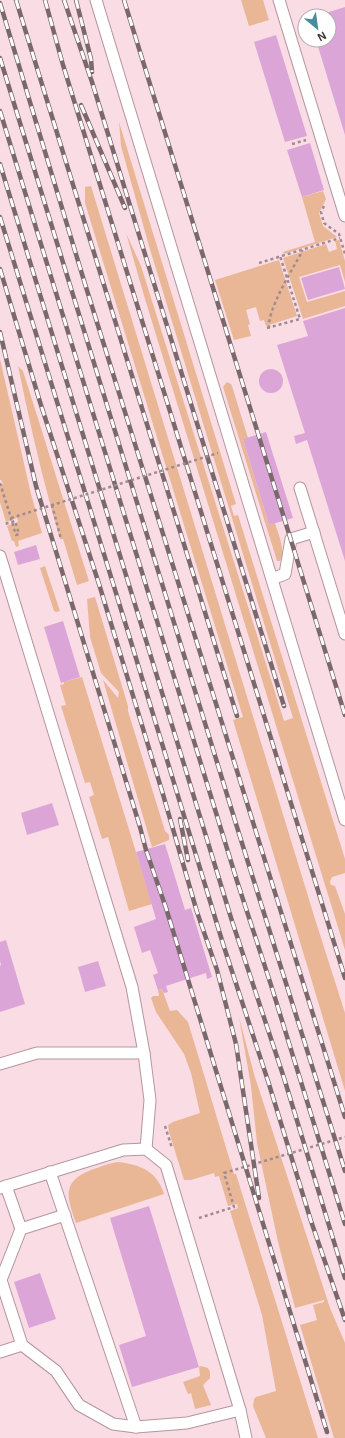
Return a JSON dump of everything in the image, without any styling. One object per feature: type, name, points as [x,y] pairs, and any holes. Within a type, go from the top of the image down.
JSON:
[{"type":"lane","points":[[96,0],[345,820]]},
{"type":"lane","points":[[279,0],[345,216]]},
{"type":"lane","points":[[300,488],[345,634]]},
{"type":"lane","points":[[272,579],[286,574],[291,539],[314,532]]},
{"type":"lane","points":[[0,556],[132,987],[144,1053],[150,1100],[146,1149]]},
{"type":"lane","points":[[0,1064],[37,1053],[144,1053]]},
{"type":"lane","points":[[240,1410],[187,1423],[136,1428],[113,1424],[79,1405],[56,1371],[22,1345],[1,1280],[21,1229],[3,1187],[123,1150],[146,1149],[166,1165],[240,1410],[246,1438]]},
{"type":"lane","points":[[50,1172],[136,1428]]},
{"type":"lane","points":[[21,1229],[65,1215]]},
{"type":"lane","points":[[0,1352],[22,1345]]},
{"type":"path","points":[[292,144],[310,139]]},
{"type":"path","points":[[259,263],[340,238]]},
{"type":"path","points":[[280,256],[287,279],[300,319],[268,328],[268,320],[287,279],[302,252],[302,250]]},
{"type":"path","points":[[11,518],[218,453]]},
{"type":"path","points":[[0,483],[11,518],[13,524],[16,535],[19,534],[15,520],[10,522],[5,524]]},
{"type":"path","points":[[52,505],[61,539]]},
{"type":"path","points":[[194,1219],[234,1207],[224,1173],[345,1137]]},
{"type":"shaded area","points":[[241,0],[263,0],[269,20],[249,26]]},
{"type":"shaded area","points":[[119,122],[236,504],[231,506],[234,516],[238,515],[345,859],[345,873],[332,877],[330,882],[331,885],[335,886],[345,914],[345,950],[126,233],[141,266],[284,721],[293,718],[149,246],[121,146]]},
{"type":"shaded area","points":[[91,186],[345,1013],[345,1091],[233,720],[243,717],[85,203],[85,187]]},
{"type":"shaded area","points":[[323,191],[326,199],[319,213],[323,226],[337,237],[284,254],[283,252],[315,242],[302,197]]},
{"type":"shaded area","points":[[339,240],[345,261],[345,282],[340,265],[299,277],[307,302],[345,291],[345,306],[303,319],[283,258],[326,244],[329,252],[337,249],[335,241]]},
{"type":"shaded area","points":[[279,260],[297,316],[266,326],[264,320],[260,321],[256,307],[246,310],[250,324],[248,325],[251,336],[234,340],[215,280]]},
{"type":"shaded area","points":[[0,359],[31,494],[42,533],[18,541],[19,546],[16,547],[14,541],[12,541],[7,526],[18,522],[17,518],[6,522],[0,502],[0,485],[3,484],[0,480]]},
{"type":"shaded area","points":[[18,366],[23,371],[89,581],[77,585],[63,539],[60,539],[48,496]]},
{"type":"shaded area","points":[[227,382],[232,386],[248,438],[243,439],[269,525],[275,523],[282,547],[282,557],[280,561],[277,561],[223,387]]},
{"type":"shaded area","points":[[45,566],[60,611],[54,611],[40,568]]},
{"type":"shaded area","points":[[95,597],[165,831],[169,835],[169,840],[152,847],[103,680],[118,698],[119,692],[101,673],[90,637],[87,599]]},
{"type":"shaded area","points":[[82,677],[152,904],[129,911],[108,837],[102,839],[89,797],[94,795],[90,782],[85,783],[61,706],[66,705],[60,685],[64,684],[64,682]]},
{"type":"shaded area","points":[[162,989],[170,1011],[177,1010],[188,1022],[234,1174],[236,1174],[318,1438],[266,1438],[253,1406],[254,1399],[256,1397],[276,1391],[262,1315],[230,1211],[238,1208],[237,1204],[228,1206],[219,1176],[215,1177],[214,1173],[191,1180],[184,1180],[169,1132],[168,1125],[200,1113],[191,1073],[184,1054],[156,1012],[151,998],[153,996],[159,996],[158,990]]},
{"type":"shaded area","points":[[239,1017],[254,1074],[330,1308],[345,1343],[345,1438],[334,1438],[300,1325],[317,1320],[313,1305],[324,1302],[324,1300],[295,1308],[278,1242],[257,1143],[251,1086]]},
{"type":"shaded area","points":[[118,1162],[134,1165],[147,1170],[157,1180],[164,1194],[76,1223],[69,1198],[71,1185],[81,1175],[91,1170]]},
{"type":"shaded area","points":[[201,1366],[208,1368],[210,1372],[210,1378],[203,1385],[211,1405],[195,1409],[191,1393],[188,1394],[183,1382],[200,1376],[199,1367]]},
{"type":"building","points":[[345,7],[345,135],[318,48],[337,48],[337,9]]},
{"type":"building","points":[[276,35],[307,136],[285,142],[254,42]]},
{"type":"building","points":[[310,143],[324,190],[302,197],[287,150]]},
{"type":"building","points":[[339,267],[345,289],[308,300],[301,278]]},
{"type":"building","points":[[345,308],[345,561],[307,440],[296,444],[294,436],[305,433],[277,345],[308,336],[303,321]]},
{"type":"building","points":[[271,369],[280,372],[283,381],[280,390],[271,393],[262,390],[259,381],[262,372]]},
{"type":"building","points":[[266,432],[293,518],[269,525],[243,439]]},
{"type":"building","points":[[36,545],[40,559],[18,565],[14,552]]},
{"type":"building","points":[[63,621],[80,677],[61,683],[44,627]]},
{"type":"building","points":[[52,803],[59,825],[27,835],[21,813]]},
{"type":"building","points":[[165,844],[185,910],[191,908],[212,977],[207,979],[206,973],[166,986],[168,992],[164,993],[162,989],[158,990],[153,975],[158,973],[150,950],[142,953],[134,927],[156,919],[136,852]]},
{"type":"building","points":[[6,940],[25,1004],[0,1012],[0,942]]},
{"type":"building","points":[[98,961],[106,986],[85,992],[78,967]]},
{"type":"building","points":[[149,1206],[199,1367],[132,1387],[119,1345],[146,1336],[110,1218]]},
{"type":"building","points":[[40,1273],[56,1319],[29,1328],[14,1282]]},
{"type":"railway","points":[[16,0],[237,716]]},
{"type":"railway","points":[[45,0],[63,65],[345,978]]},
{"type":"railway","points":[[64,0],[92,82],[284,706]]},
{"type":"railway","points":[[76,0],[91,59],[92,72]]},
{"type":"railway","points":[[124,0],[345,715]]},
{"type":"railway","points":[[0,3],[85,284],[345,1117]]},
{"type":"railway","points":[[0,58],[241,840],[345,1171]]},
{"type":"railway","points":[[81,105],[125,208]]},
{"type":"railway","points":[[0,111],[237,881],[345,1224]]},
{"type":"railway","points":[[0,164],[232,921],[284,1078],[345,1278]]},
{"type":"railway","points":[[0,217],[224,947],[268,1081],[311,1221],[345,1320]]},
{"type":"railway","points":[[0,269],[40,402],[99,584],[197,912],[217,970],[236,1044],[259,1198]]},
{"type":"railway","points":[[0,332],[36,486],[146,850],[166,908],[327,1432]]},
{"type":"railway","points":[[180,819],[188,860]]}]
